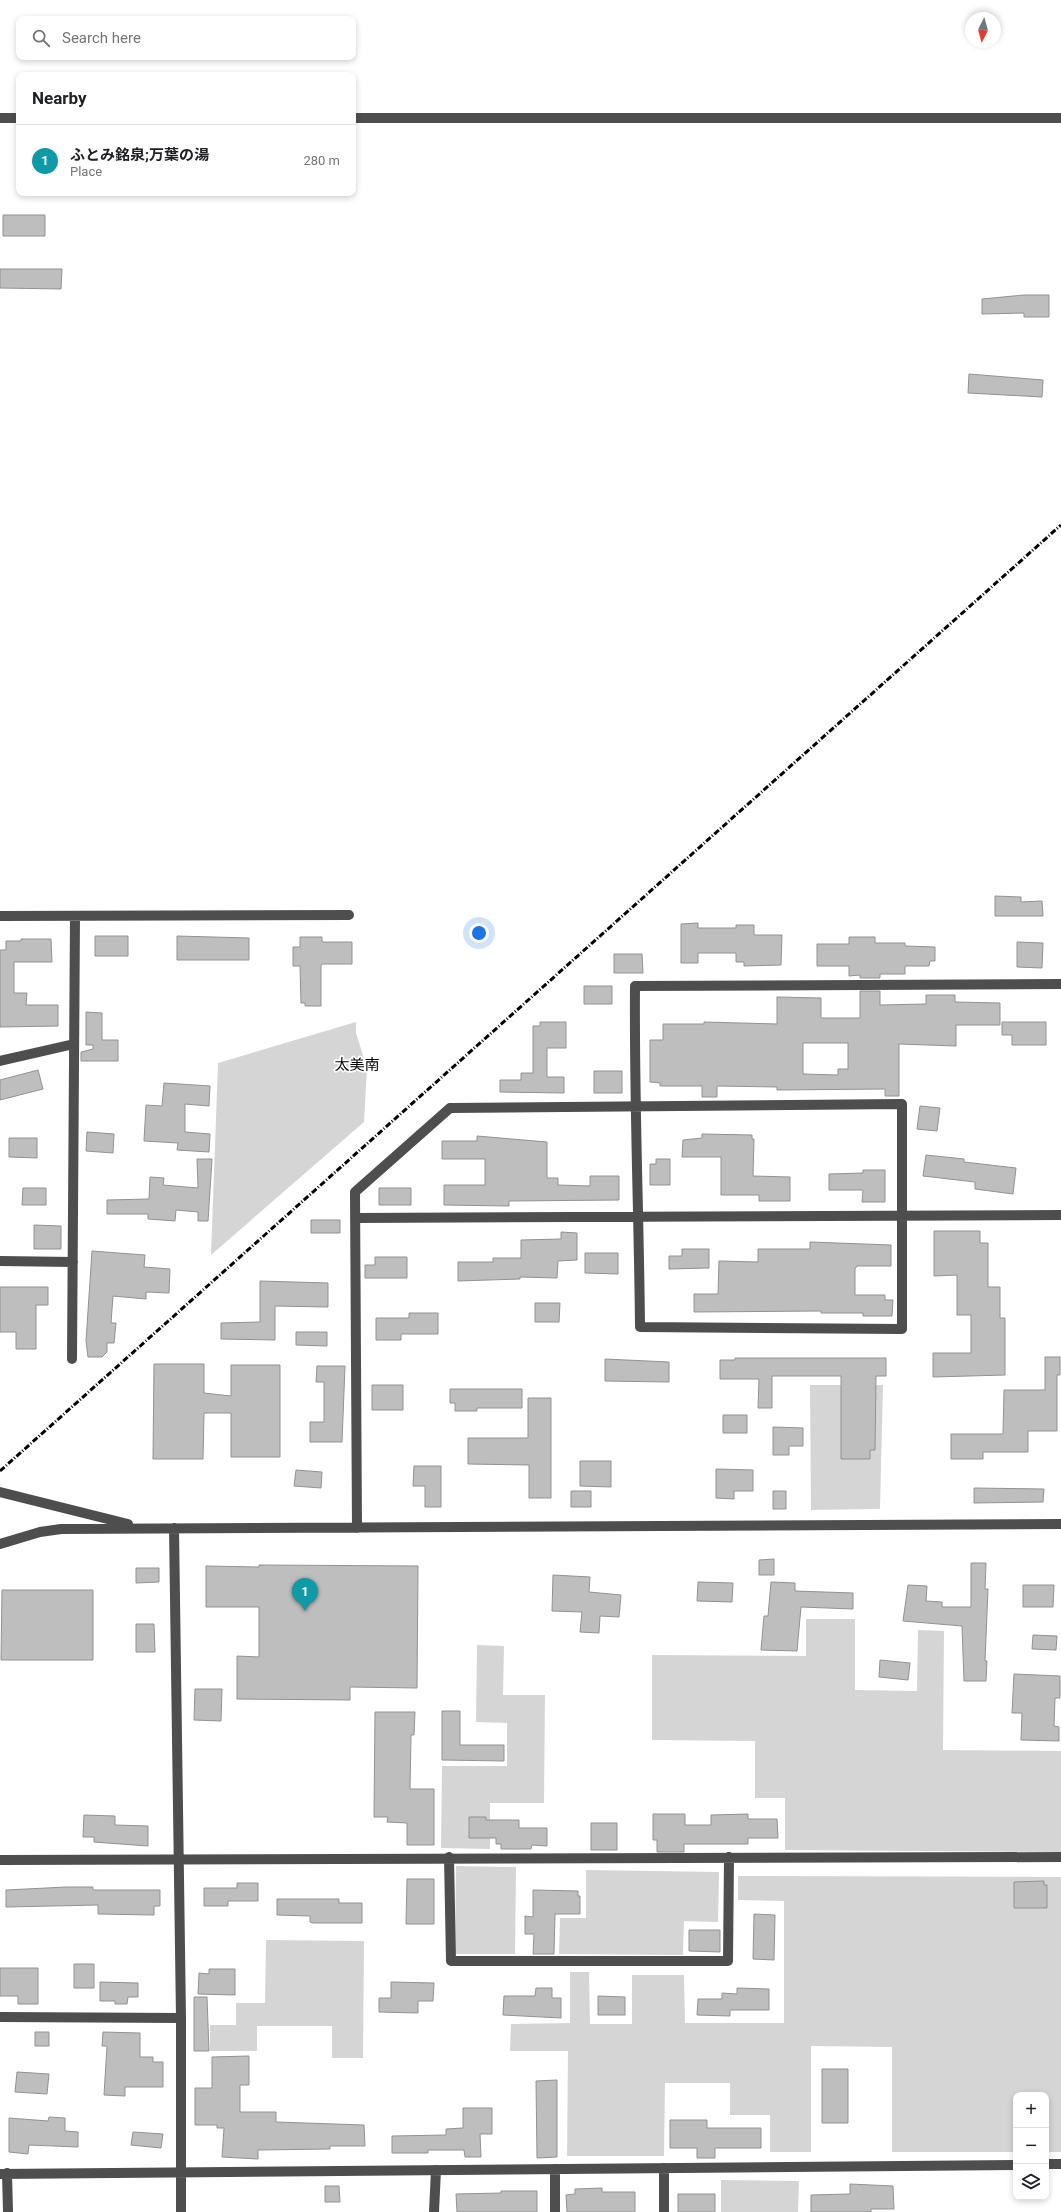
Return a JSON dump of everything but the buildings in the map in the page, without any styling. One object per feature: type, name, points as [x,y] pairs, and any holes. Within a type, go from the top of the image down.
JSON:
[{"type":"street","points":[[0,118],[16,118]]},
{"type":"street","points":[[356,118],[1061,118]]},
{"type":"street","points":[[0,916],[349,915]]},
{"type":"street","points":[[72,1359],[75,916]]},
{"type":"street","points":[[357,1528],[355,1192],[450,1108],[634,1108],[902,1104],[902,1329],[640,1327],[639,1216],[634,1108],[635,986],[1061,984]]},
{"type":"street","points":[[0,1061],[74,1044]]},
{"type":"street","points":[[355,1218],[1061,1215]]},
{"type":"street","points":[[0,1261],[73,1262]]},
{"type":"street","points":[[0,1492],[100,1518],[153,1528]]},
{"type":"street","points":[[0,1544],[40,1532],[61,1529],[1061,1524]]},
{"type":"street","points":[[174,1528],[177,1859],[181,2018],[181,2212]]},
{"type":"street","points":[[0,1860],[449,1857],[1061,1856]]},
{"type":"street","points":[[449,1857],[451,1961],[728,1961],[729,1857]]},
{"type":"street","points":[[0,2017],[181,2018]]},
{"type":"street","points":[[1049,2164],[1061,2164]]},
{"type":"street","points":[[8,2212],[4,2174],[1013,2165]]},
{"type":"street","points":[[664,2168],[664,2212]]},
{"type":"street","points":[[555,2169],[555,2212]]},
{"type":"street","points":[[434,2212],[436,2170]]},
{"type":"shaded area","points":[[356,1022],[356,1033],[367,1068],[364,1122],[211,1255],[218,1063]]},
{"type":"shaded area","points":[[810,1385],[883,1385],[880,1509],[811,1510]]},
{"type":"shaded area","points":[[806,1619],[855,1619],[855,1690],[917,1691],[918,1630],[944,1631],[943,1750],[1061,1751],[1061,1852],[785,1850],[785,1798],[755,1798],[755,1741],[652,1740],[652,1655],[806,1656]]},
{"type":"shaded area","points":[[477,1645],[504,1646],[503,1695],[545,1695],[544,1803],[490,1803],[490,1849],[441,1848],[442,1766],[507,1766],[507,1723],[476,1722]]},
{"type":"shaded area","points":[[456,1866],[516,1867],[515,1954],[455,1954]]},
{"type":"shaded area","points":[[586,1870],[719,1872],[718,1922],[684,1921],[683,1955],[559,1954],[560,1918],[586,1918]]},
{"type":"shaded area","points":[[738,1876],[1061,1877],[1061,2152],[1049,2152],[1049,2092],[1013,2092],[1013,2152],[892,2152],[892,2047],[811,2046],[811,2152],[770,2152],[770,2115],[730,2115],[730,2083],[665,2083],[664,2156],[567,2156],[568,2051],[510,2051],[511,2024],[570,2023],[570,1972],[589,1972],[590,2024],[632,2024],[632,1975],[684,1975],[685,2023],[784,2023],[784,1901],[738,1900]]},
{"type":"shaded area","points":[[266,1940],[364,1941],[363,2058],[332,2058],[332,2026],[257,2026],[257,2051],[210,2051],[210,2025],[236,2025],[236,2003],[265,2003]]},
{"type":"shaded area","points":[[721,2180],[799,2181],[798,2212],[721,2212]]},
{"type":"railway","points":[[0,1471],[1061,525]]},
{"type":"place","name":"ふとみ銘泉;万葉の湯","points":[[305,1611]]},
{"type":"district","name":"太美南","points":[[357,1065]]}]
